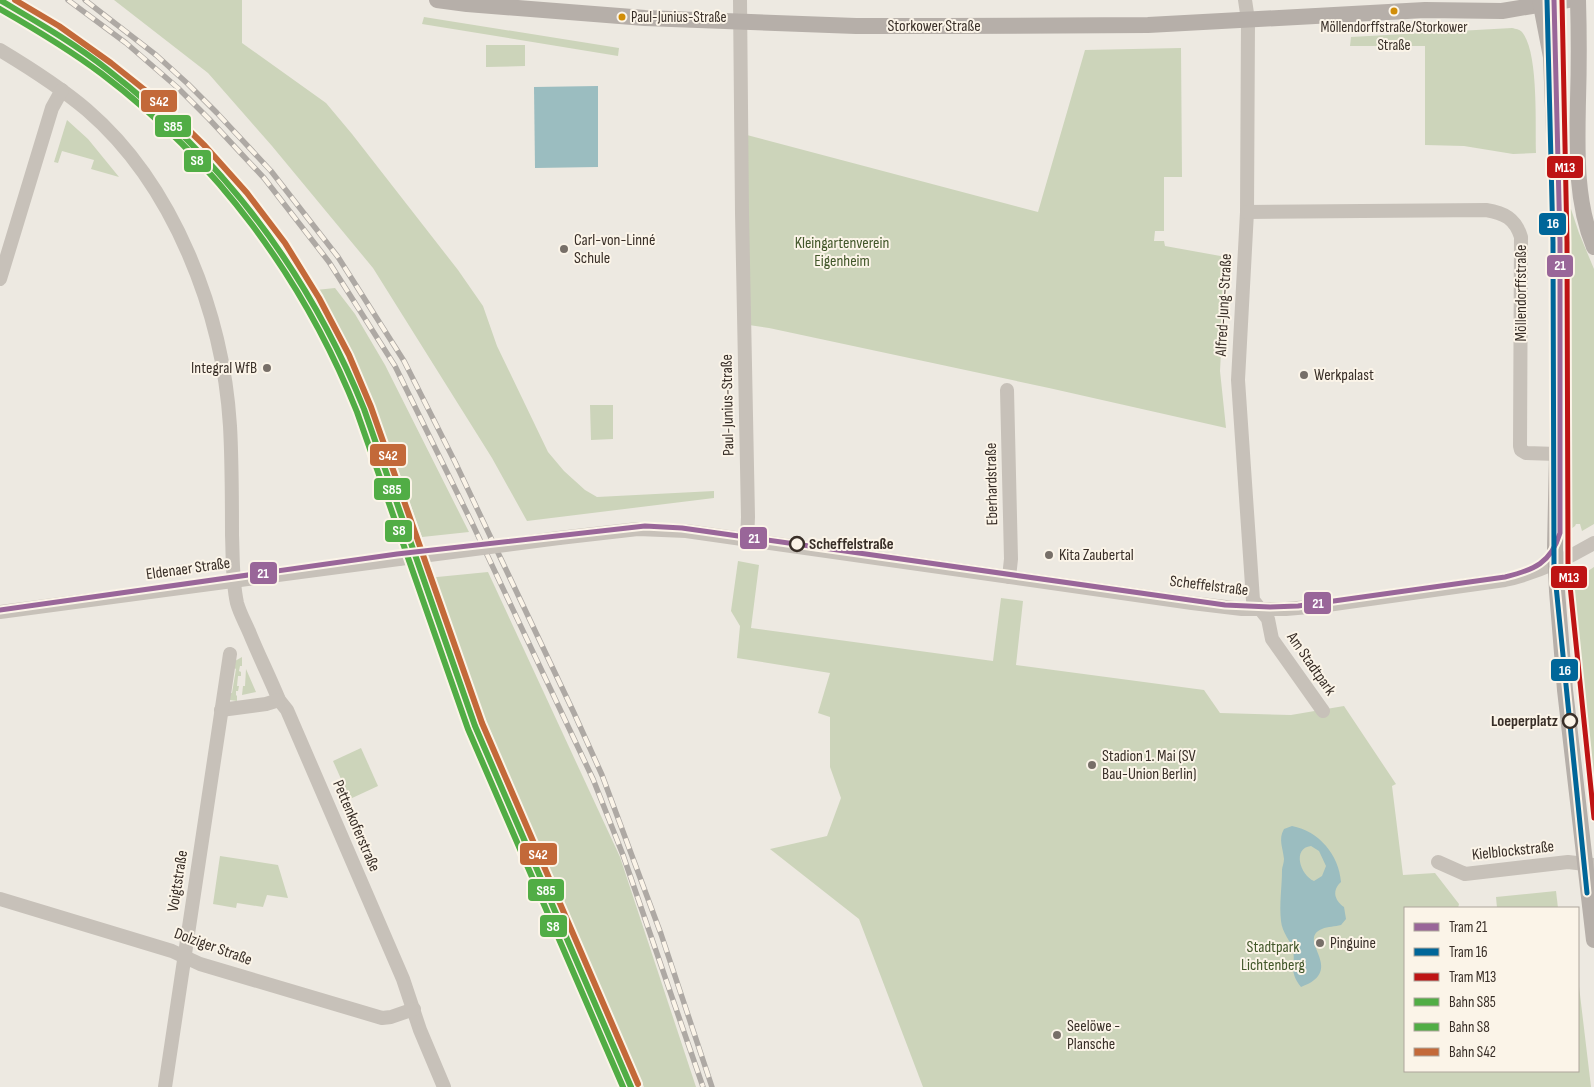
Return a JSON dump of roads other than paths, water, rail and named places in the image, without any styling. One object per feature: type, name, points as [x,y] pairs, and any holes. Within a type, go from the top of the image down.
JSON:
[{"type":"main road","name":"Storkower Straße","points":[[437,0],[622,17],[856,26],[1148,25],[1432,9],[1502,11],[1540,2],[1568,0]]},
{"type":"main road","name":"Storkower Straße","points":[[1432,9],[1474,0]]},
{"type":"main road","points":[[1578,0],[1577,151],[1581,202],[1594,247]]},
{"type":"main road","points":[[1540,2],[1553,76],[1557,210],[1555,565],[1565,690],[1590,865],[1594,940]]},
{"type":"street","name":"Paul-Junius-Straße","points":[[740,0],[747,540]]},
{"type":"street","name":"Alfred-Jung-Straße","points":[[1245,0],[1248,20],[1247,212],[1238,380],[1253,600],[1261,609]]},
{"type":"street","name":"Pettenkoferstraße","points":[[0,50],[62,90],[87,110],[122,146],[152,186],[180,236],[202,289],[224,370],[231,443],[233,580],[240,611],[278,700],[287,710],[403,978],[422,1037],[444,1087]]},
{"type":"street","points":[[0,279],[52,108],[62,90]]},
{"type":"street","name":"Möllendorffstraße","points":[[1247,212],[1486,210],[1506,215],[1513,220],[1521,236],[1520,446],[1521,450],[1526,453],[1557,454]]},
{"type":"street","name":"Eberhardstraße","points":[[1007,390],[1011,559],[1009,577]]},
{"type":"street","name":"Scheffelstraße","points":[[559,538],[638,529],[663,529],[1224,607],[1261,609],[1320,606],[1505,580],[1534,573],[1555,565]]},
{"type":"street","name":"Eldenaer Straße","points":[[0,612],[559,538]]},
{"type":"street","points":[[1555,565],[1594,544]]},
{"type":"street","name":"Am Stadtpark","points":[[1261,609],[1268,619],[1272,639],[1323,711]]},
{"type":"street","name":"Voigtstraße","points":[[166,1087],[230,654]]},
{"type":"street","points":[[221,710],[266,704],[278,700]]},
{"type":"street","name":"Kielblockstraße","points":[[1438,862],[1465,874],[1568,862],[1590,865]]},
{"type":"street","name":"Dolziger Straße","points":[[0,900],[172,951],[200,964],[382,1018],[414,1009]]},
{"type":"water","points":[[598,86],[598,167],[535,168],[534,87]]},
{"type":"water","points":[[1292,826],[1311,833],[1332,854],[1341,882],[1336,888],[1335,895],[1344,907],[1346,919],[1341,925],[1324,928],[1315,934],[1314,940],[1321,964],[1320,972],[1314,980],[1301,987],[1294,972],[1293,950],[1281,921],[1280,902],[1284,859],[1281,840],[1284,829]],"holes":[[[1311,846],[1319,851],[1326,866],[1322,876],[1314,881],[1309,878],[1302,868],[1300,856],[1301,851]]]},
{"type":"railway","points":[[68,0],[126,43],[178,88],[264,178],[329,262],[395,366],[473,525],[593,779],[623,855],[703,1087]]},
{"type":"railway","points":[[85,0],[156,55],[188,84],[271,171],[338,257],[404,361],[455,462],[602,775],[661,934],[712,1087]]},
{"type":"tram line","name":"16","points":[[1547,0],[1553,242],[1554,566],[1587,893]]},
{"type":"tram line","name":"21","points":[[0,610],[397,554],[645,526],[682,528],[1225,605],[1298,606],[1505,577],[1533,568],[1552,552],[1560,533],[1560,242],[1554,0]]},
{"type":"tram line","name":"M13","points":[[1562,0],[1567,242],[1568,566],[1594,818]]},
{"type":"rail line","name":"S85","points":[[0,0],[95,60],[150,105],[189,142],[259,222],[317,311],[342,359],[364,409],[475,726],[631,1087]]},
{"type":"rail line","name":"S42","points":[[15,0],[59,26],[111,63],[160,102],[205,146],[247,193],[285,243],[319,298],[349,355],[371,407],[482,723],[638,1084]]},
{"type":"rail line","name":"S8","points":[[0,9],[52,40],[102,74],[144,108],[183,145],[219,184],[253,226],[311,315],[336,363],[357,412],[468,729],[623,1087]]},
{"type":"place","name":"Möllendorffstraße/Storkower Straße","points":[[1394,11]]},
{"type":"place","name":"Paul-Junius-Straße","points":[[622,17]]},
{"type":"place","name":"Carl-von-Linné Schule","points":[[564,249]]},
{"type":"place","name":"Integral WfB","points":[[267,368]]},
{"type":"place","name":"Werkpalast","points":[[1304,375]]},
{"type":"place","name":"Scheffelstraße","points":[[797,544]]},
{"type":"place","name":"Kita Zaubertal","points":[[1049,555]]},
{"type":"place","name":"Loeperplatz","points":[[1570,721]]},
{"type":"place","name":"Stadion 1. Mai (SV Bau-Union Berlin)","points":[[1092,765]]},
{"type":"place","name":"Pinguine","points":[[1320,943]]},
{"type":"place","name":"Seelöwe - Plansche","points":[[1057,1035]]},
{"type":"park label","name":"Kleingartenverein Eigenheim","points":[[842,252]]},
{"type":"park label","name":"Stadtpark Lichtenberg","points":[[1273,956]]}]
